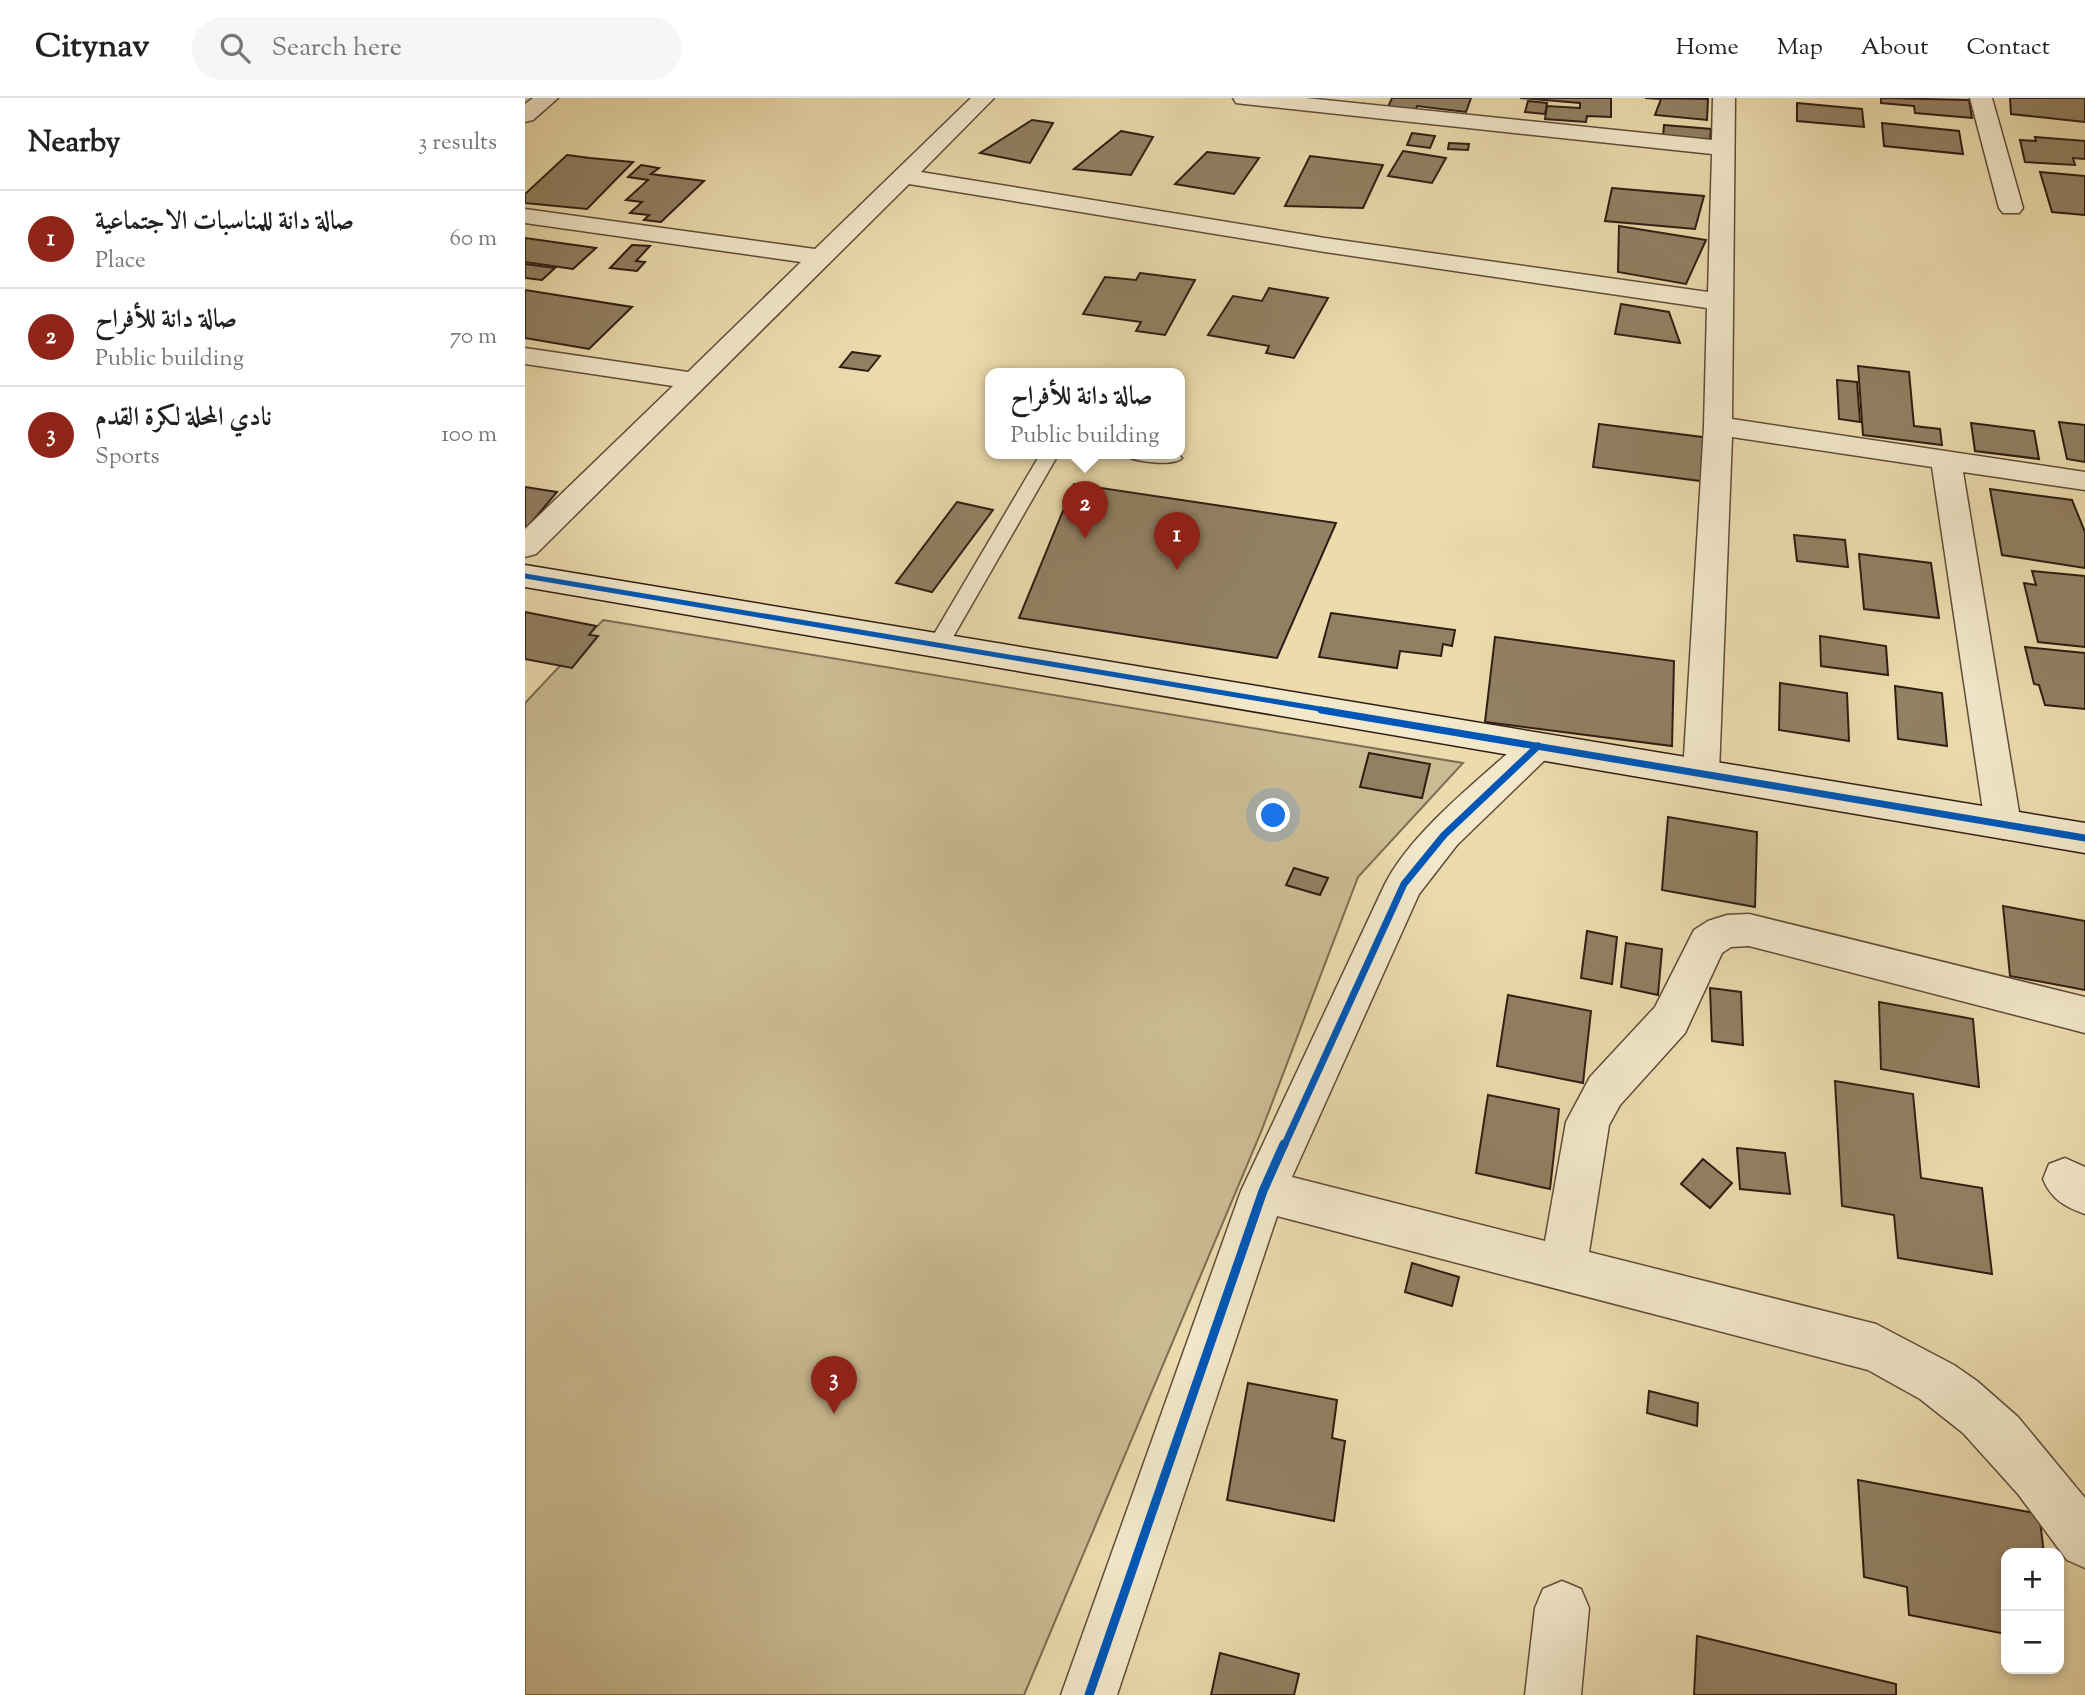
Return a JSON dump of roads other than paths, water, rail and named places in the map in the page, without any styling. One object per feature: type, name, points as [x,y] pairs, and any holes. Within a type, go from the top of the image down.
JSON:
[{"type":"street","points":[[525,115],[547,98]]},
{"type":"street","points":[[525,547],[983,98]]},
{"type":"street","points":[[1244,98],[1722,148]]},
{"type":"street","points":[[1489,123],[1497,98]]},
{"type":"street","points":[[1701,773],[1718,426],[1724,98]]},
{"type":"street","points":[[1982,98],[2011,208]]},
{"type":"street","points":[[903,176],[1338,247],[1720,302]]},
{"type":"street","points":[[525,216],[821,257]]},
{"type":"street","points":[[525,355],[694,381]]},
{"type":"street","points":[[1718,426],[2085,481]]},
{"type":"street","points":[[1946,460],[2003,824]]},
{"type":"street","points":[[525,576],[2085,838]]},
{"type":"street","points":[[1089,1695],[1263,1192],[1404,884],[1444,835],[1538,746]]},
{"type":"street","points":[[1563,1269],[1588,1122],[1605,1091],[1670,1020],[1708,942],[1716,935],[1727,931],[1749,930],[2085,1015]]},
{"type":"street","points":[[1263,1192],[1876,1348],[1938,1382],[1995,1427],[2043,1482],[2085,1542]]},
{"type":"street","points":[[1553,1695],[1562,1608]]},
{"type":"lane","points":[[937,646],[1046,459]]},
{"type":"place","name":"صالة دانة للأفراح","points":[[1085,539]]},
{"type":"place","name":"صالة دانة للمناسبات الاجتماعية","points":[[1177,570]]},
{"type":"place","name":"نادي المحلة لكرة القدم","points":[[834,1414]]}]
